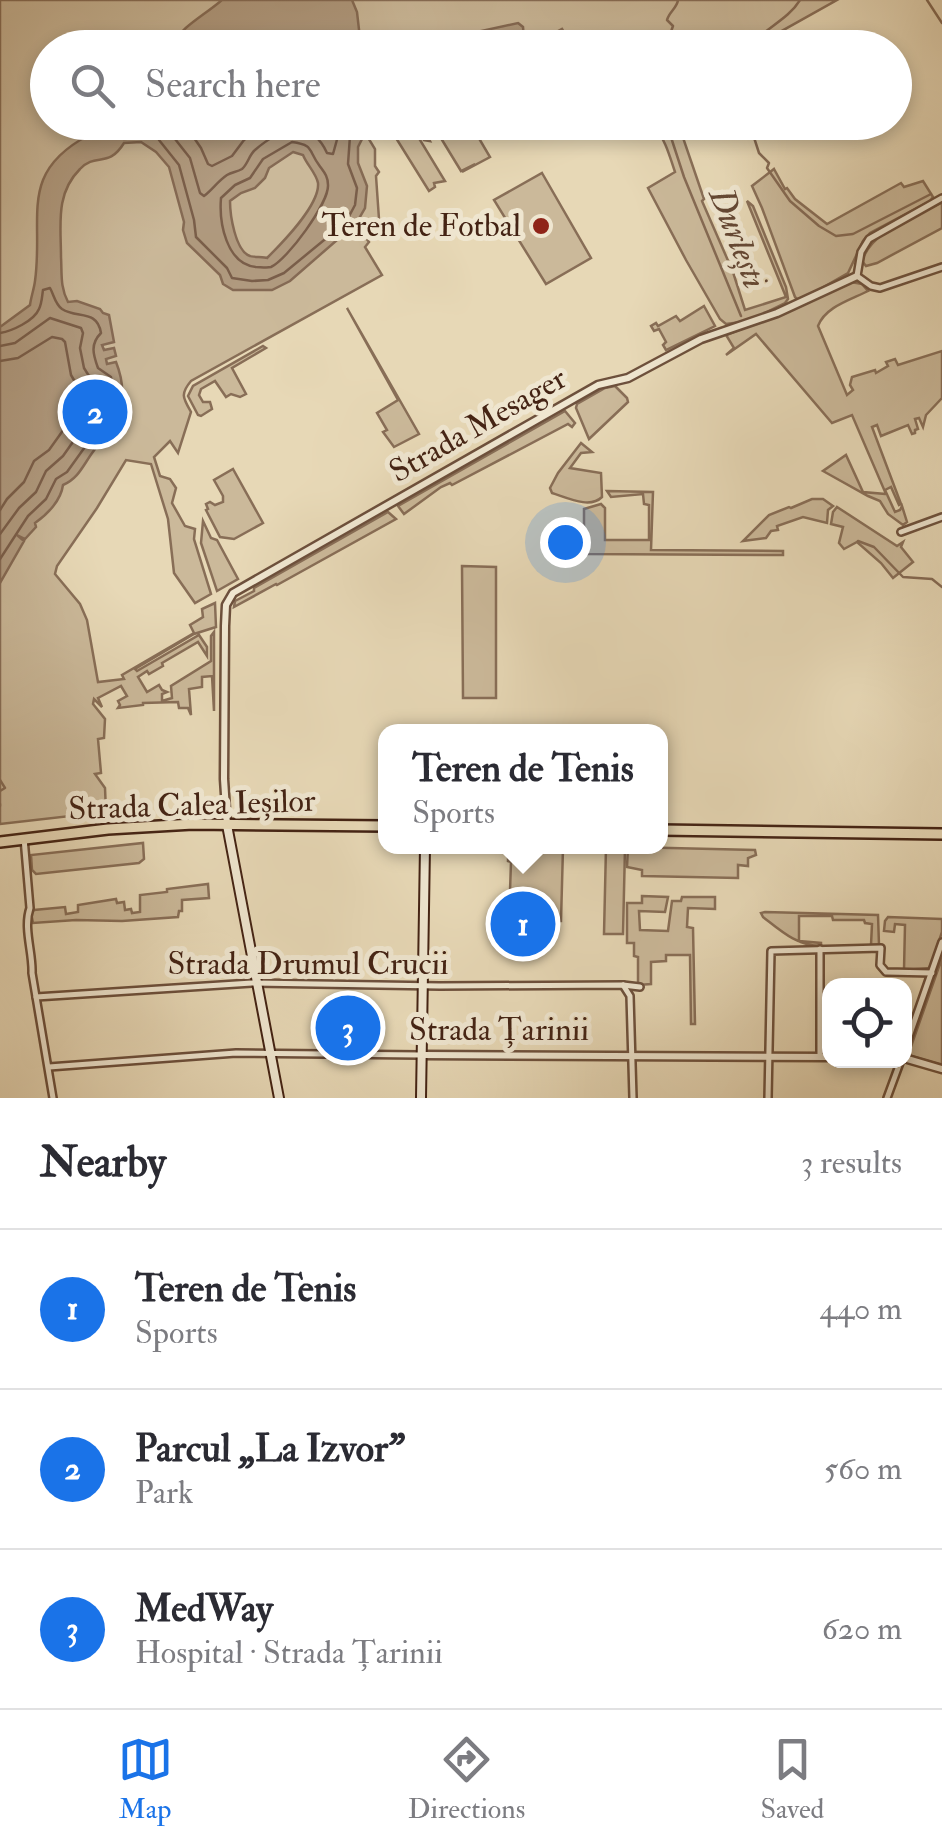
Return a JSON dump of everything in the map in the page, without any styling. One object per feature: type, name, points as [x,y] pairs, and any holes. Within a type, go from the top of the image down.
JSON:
[{"type":"main road","name":"Strada Calea Ieșilor","points":[[0,842],[193,824],[378,826]]},
{"type":"main road","points":[[227,825],[279,1098]]},
{"type":"main road","points":[[668,830],[942,834]]},
{"type":"main road","points":[[422,1098],[424,854]]},
{"type":"street","points":[[942,198],[870,239],[861,252],[856,276],[880,288],[942,266]]},
{"type":"street","name":"Strada Mesager","points":[[227,825],[226,616],[228,598],[233,593],[598,384],[628,378],[701,339],[777,313],[856,276]]},
{"type":"street","points":[[900,532],[942,517]]},
{"type":"street","points":[[24,838],[36,997],[54,1098]]},
{"type":"street","points":[[912,1031],[942,942]]},
{"type":"street","points":[[820,948],[820,1057]]},
{"type":"street","points":[[768,1098],[771,951],[881,948],[880,965],[886,972],[932,973]]},
{"type":"street","name":"Strada Drumul Crucii","points":[[36,997],[258,984],[640,987]]},
{"type":"street","points":[[623,985],[630,996],[633,1098]]},
{"type":"street","name":"Strada Țarinii","points":[[49,1067],[236,1053],[820,1057]]},
{"type":"street","points":[[912,1060],[942,1069]]},
{"type":"street","points":[[887,1098],[899,1068]]},
{"type":"shaded area","points":[[0,0],[837,0],[783,30],[30,30],[30,140],[369,140],[379,172],[379,219],[377,225],[363,234],[369,242],[365,247],[382,275],[191,381],[185,389],[191,412],[178,453],[170,441],[154,457],[160,476],[170,479],[176,488],[172,503],[185,526],[195,529],[194,539],[211,594],[195,603],[174,573],[168,519],[151,464],[126,460],[57,566],[55,574],[80,604],[87,620],[98,682],[124,679],[122,675],[194,633],[190,625],[203,617],[202,609],[215,603],[216,627],[194,634],[135,669],[199,635],[207,647],[207,656],[198,642],[162,663],[163,666],[138,677],[147,692],[159,685],[167,692],[162,694],[162,701],[172,698],[171,686],[211,661],[214,632],[214,711],[212,676],[202,677],[202,687],[189,689],[191,715],[188,708],[179,708],[178,702],[118,708],[118,701],[127,696],[121,686],[98,698],[102,707],[94,699],[93,704],[105,719],[104,738],[98,739],[101,773],[95,774],[105,788],[106,812],[0,824]]},
{"type":"shaded area","points":[[397,140],[420,140],[445,181],[434,183],[429,191]]},
{"type":"shaded area","points":[[442,140],[480,140],[490,157],[461,171]]},
{"type":"shaded area","points":[[663,140],[684,140],[702,201],[745,310],[786,297],[747,201],[753,206],[786,287],[788,299],[785,303],[749,321],[726,324],[720,319],[648,188],[675,172]]},
{"type":"shaded area","points":[[774,169],[785,189],[827,224],[901,183],[904,187],[923,181],[933,197],[870,233],[848,273],[799,301],[752,186]]},
{"type":"shaded area","name":"Teren de Fotbal","points":[[542,173],[591,258],[546,284],[494,200]]},
{"type":"shaded area","points":[[942,202],[942,228],[877,263],[866,266],[862,261],[867,250],[885,233]]},
{"type":"shaded area","points":[[851,282],[862,284],[868,291],[832,309],[818,326],[847,395],[853,390],[852,377],[875,370],[876,373],[895,359],[898,365],[942,351],[942,398],[926,415],[923,427],[919,418],[915,419],[915,433],[908,425],[881,436],[877,425],[872,427],[901,504],[891,487],[885,490],[895,512],[902,506],[907,522],[903,525],[888,514],[880,501],[823,471],[846,455],[863,492],[886,494],[852,415],[832,423],[756,334],[726,355],[734,348],[726,335]]},
{"type":"shaded area","points":[[704,306],[715,326],[666,350],[659,329],[654,331],[651,326],[676,316],[680,321]]},
{"type":"shaded area","points":[[347,308],[419,434],[394,447],[383,432],[387,430],[377,413],[398,400]]},
{"type":"shaded area","points":[[263,346],[266,348],[232,368],[246,394],[226,397],[215,381],[201,389],[199,395],[203,402],[210,402],[212,409],[198,415],[188,396],[193,386]]},
{"type":"shaded area","points":[[615,386],[628,402],[589,439],[577,404]]},
{"type":"shaded area","points":[[565,411],[575,423],[572,427],[568,424],[452,485],[441,487],[404,514],[398,506]]},
{"type":"shaded area","points":[[581,443],[592,452],[581,453],[570,468],[601,473],[602,497],[591,502],[552,493],[550,488]]},
{"type":"shaded area","points":[[233,469],[263,523],[234,539],[220,537],[206,510],[210,502],[223,502],[214,480]]},
{"type":"shaded area","points":[[607,491],[653,492],[651,550],[783,551],[783,555],[584,554],[584,509],[601,504],[605,508],[605,540],[649,540],[649,505],[644,504],[643,494],[611,497]]},
{"type":"shaded area","points":[[812,499],[823,499],[833,506],[828,510],[827,523],[803,517],[777,526],[778,530],[771,531],[766,538],[743,541],[769,515]]},
{"type":"shaded area","points":[[837,507],[897,546],[903,542],[901,547],[913,562],[893,578],[857,542],[844,549],[839,543],[843,527],[831,524]]},
{"type":"shaded area","points":[[388,512],[396,519],[234,607],[235,601],[254,588]]},
{"type":"shaded area","points":[[203,521],[238,579],[217,591],[201,543]]},
{"type":"shaded area","points":[[462,566],[496,567],[496,698],[463,698]]},
{"type":"shaded area","points":[[143,843],[144,859],[139,863],[36,874],[32,870],[31,855]]},
{"type":"shaded area","points":[[668,848],[755,850],[756,855],[748,858],[748,866],[738,865],[738,878],[642,876],[642,870],[627,867],[628,854],[668,854]]},
{"type":"shaded area","points":[[508,854],[563,854],[561,921],[531,920],[530,928],[515,928],[515,920],[509,920]]},
{"type":"shaded area","points":[[606,854],[625,854],[623,934],[604,934]]},
{"type":"shaded area","points":[[208,884],[209,898],[182,900],[178,917],[33,923],[31,913],[65,907],[66,914],[78,912],[78,905],[116,899],[117,903],[124,902],[125,910],[140,912],[140,895]]},
{"type":"shaded area","points":[[642,896],[668,897],[665,912],[639,911],[640,930],[668,931],[672,901],[681,901],[682,897],[715,897],[715,909],[688,908],[687,927],[693,928],[695,1024],[691,1024],[690,955],[666,955],[666,961],[651,962],[651,984],[638,985],[638,957],[634,956],[634,943],[627,943],[627,903],[642,903]]},
{"type":"shaded area","points":[[761,913],[878,915],[879,945],[871,945],[872,924],[864,920],[799,916],[799,941],[821,946],[797,941],[763,917]]},
{"type":"shaded area","points":[[888,917],[942,919],[942,932],[930,968],[904,970],[905,925],[895,924],[894,932],[884,931]]},
{"type":"shaded area","points":[[942,958],[942,1065],[912,1056],[912,1044]]},
{"type":"water","points":[[222,0],[352,0],[359,30],[185,30]]},
{"type":"water","points":[[518,23],[523,30],[486,30]]},
{"type":"water","points":[[82,140],[362,140],[358,163],[367,186],[365,208],[353,229],[290,281],[272,290],[233,290],[187,243],[169,167],[156,152],[141,142],[124,143],[113,156],[91,161],[80,169],[66,189],[61,210],[63,286],[68,302],[77,301],[109,315],[114,342],[102,345],[104,350],[114,348],[116,356],[106,359],[107,364],[116,362],[121,377],[121,402],[118,413],[79,473],[63,485],[53,506],[25,539],[17,535],[24,541],[0,583],[0,327],[30,305],[37,258],[38,198],[51,165]],"holes":[[[293,152],[303,155],[315,176],[317,192],[299,223],[267,258],[245,253],[232,223],[230,201],[255,188],[269,168]]]},
{"type":"waterway","name":"Durlești","points":[[672,30],[667,20],[678,0]]},
{"type":"waterway","points":[[767,30],[800,0]]},
{"type":"waterway","points":[[927,0],[942,23]]},
{"type":"waterway","name":"Durlești","points":[[672,140],[741,316]]},
{"type":"waterway","points":[[755,140],[759,153],[769,163],[767,168],[790,201],[836,236],[853,234],[931,194]]},
{"type":"waterway","name":"Durlești","points":[[858,541],[874,547],[903,577],[932,579],[942,587]]},
{"type":"waterway","points":[[0,780],[5,788],[0,791]]},
{"type":"place","name":"Teren de Fotbal","points":[[541,226]]},
{"type":"place","name":"Parcul „La Izvor”","points":[[95,412]]},
{"type":"place","name":"Teren de Tenis","points":[[523,924]]},
{"type":"place","name":"MedWay","points":[[348,1028]]}]
